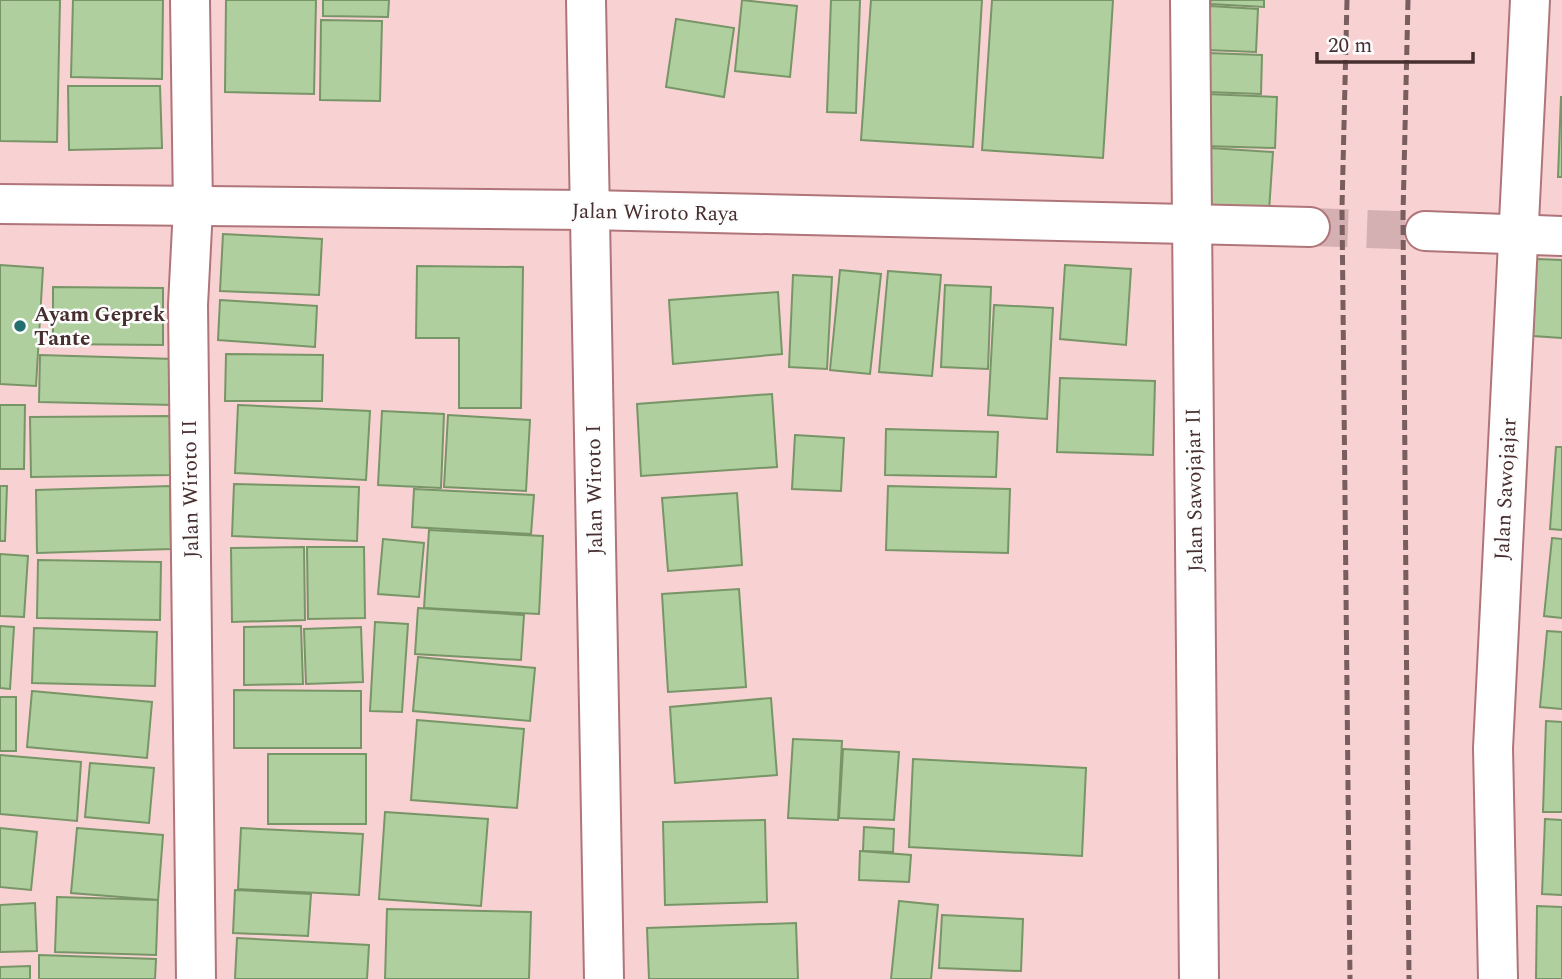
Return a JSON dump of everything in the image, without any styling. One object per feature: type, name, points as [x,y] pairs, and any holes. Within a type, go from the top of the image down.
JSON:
[{"type":"street","name":"Jalan Wiroto II","points":[[190,0],[192,208],[187,305],[195,979]]},
{"type":"street","name":"Jalan Wiroto I","points":[[586,0],[604,979]]},
{"type":"street","name":"Jalan Sawojajar II","points":[[1190,0],[1199,979]]},
{"type":"street","name":"Jalan Sawojajar","points":[[1498,979],[1493,748],[1530,0]]},
{"type":"street","name":"Jalan Wiroto Raya","points":[[0,204],[589,210],[1310,227]]},
{"type":"street","points":[[1425,231],[1562,236]]},
{"type":"building","points":[[0,0],[60,0],[57,142],[0,141]]},
{"type":"building","points":[[73,0],[163,0],[162,79],[71,77]]},
{"type":"building","points":[[226,0],[316,0],[314,94],[225,92]]},
{"type":"building","points":[[323,0],[389,0],[388,17],[323,16]]},
{"type":"building","points":[[742,0],[797,6],[790,77],[735,71]]},
{"type":"building","points":[[831,0],[860,0],[856,113],[827,112]]},
{"type":"building","points":[[871,0],[982,0],[973,147],[861,140]]},
{"type":"building","points":[[992,0],[1113,0],[1103,158],[982,150]]},
{"type":"building","points":[[1211,0],[1264,0],[1264,7],[1210,4]]},
{"type":"building","points":[[1210,6],[1258,9],[1256,52],[1207,50]]},
{"type":"building","points":[[676,19],[734,28],[724,97],[666,87]]},
{"type":"building","points":[[321,20],[382,21],[380,101],[320,100]]},
{"type":"building","points":[[1208,53],[1262,55],[1261,94],[1206,92]]},
{"type":"building","points":[[68,86],[160,86],[162,148],[69,150]]},
{"type":"building","points":[[1206,94],[1277,97],[1275,148],[1203,146]]},
{"type":"building","points":[[1561,97],[1562,177],[1558,177]]},
{"type":"building","points":[[1210,148],[1273,152],[1269,211],[1206,208]]},
{"type":"building","points":[[223,234],[322,239],[319,295],[220,291]]},
{"type":"building","points":[[1537,259],[1562,260],[1562,338],[1533,336]]},
{"type":"building","name":"Ayam Geprek Tante","points":[[0,265],[43,268],[36,386],[0,384]]},
{"type":"building","points":[[1065,265],[1131,269],[1126,345],[1060,339]]},
{"type":"building","points":[[417,266],[523,267],[521,408],[459,408],[459,338],[416,338]]},
{"type":"building","points":[[840,270],[881,274],[870,374],[830,370]]},
{"type":"building","points":[[888,271],[941,275],[932,376],[879,372]]},
{"type":"building","points":[[793,275],[832,277],[827,369],[789,367]]},
{"type":"building","points":[[945,285],[991,287],[988,369],[941,367]]},
{"type":"building","points":[[53,287],[163,288],[163,345],[53,344]]},
{"type":"building","points":[[778,292],[782,354],[673,364],[669,300]]},
{"type":"building","points":[[220,300],[317,306],[315,347],[218,340]]},
{"type":"building","points":[[994,305],[1053,308],[1047,419],[988,415]]},
{"type":"building","points":[[226,354],[323,355],[322,401],[225,401]]},
{"type":"building","points":[[40,355],[174,359],[173,405],[39,402]]},
{"type":"building","points":[[1060,378],[1155,381],[1153,455],[1057,452]]},
{"type":"building","points":[[772,394],[777,467],[641,476],[637,404]]},
{"type":"building","points":[[0,405],[25,405],[24,469],[0,469]]},
{"type":"building","points":[[238,405],[370,411],[366,480],[235,473]]},
{"type":"building","points":[[382,411],[444,414],[441,488],[378,485]]},
{"type":"building","points":[[448,415],[530,420],[526,491],[444,487]]},
{"type":"building","points":[[171,416],[171,475],[31,477],[30,417]]},
{"type":"building","points":[[886,429],[998,432],[996,477],[885,475]]},
{"type":"building","points":[[795,435],[844,438],[841,491],[792,489]]},
{"type":"building","points":[[1556,447],[1562,447],[1562,530],[1550,529]]},
{"type":"building","points":[[234,484],[359,487],[357,541],[232,536]]},
{"type":"building","points":[[0,486],[7,486],[5,541],[0,541]]},
{"type":"building","points":[[170,486],[171,549],[37,553],[36,490]]},
{"type":"building","points":[[888,486],[1010,489],[1008,553],[886,550]]},
{"type":"building","points":[[414,489],[534,495],[531,534],[412,527]]},
{"type":"building","points":[[737,493],[742,565],[668,571],[662,498]]},
{"type":"building","points":[[429,530],[543,536],[539,614],[424,608]]},
{"type":"building","points":[[1552,538],[1562,539],[1562,618],[1544,616]]},
{"type":"building","points":[[383,539],[424,543],[419,597],[378,594]]},
{"type":"building","points":[[304,547],[305,620],[232,622],[231,548]]},
{"type":"building","points":[[307,547],[364,547],[365,618],[308,619]]},
{"type":"building","points":[[0,554],[28,556],[24,617],[0,616]]},
{"type":"building","points":[[38,560],[161,562],[160,620],[37,618]]},
{"type":"building","points":[[739,589],[746,687],[668,692],[662,594]]},
{"type":"building","points":[[418,608],[524,615],[521,660],[415,654]]},
{"type":"building","points":[[375,622],[408,624],[402,712],[370,711]]},
{"type":"building","points":[[0,626],[14,627],[10,689],[0,688]]},
{"type":"building","points":[[301,626],[303,684],[244,685],[244,627]]},
{"type":"building","points":[[361,627],[363,682],[306,684],[304,629]]},
{"type":"building","points":[[34,628],[157,632],[155,686],[32,683]]},
{"type":"building","points":[[1547,631],[1562,632],[1562,709],[1540,707]]},
{"type":"building","points":[[418,657],[535,668],[530,721],[413,711]]},
{"type":"building","points":[[234,690],[361,691],[361,748],[234,748]]},
{"type":"building","points":[[32,691],[152,702],[147,758],[27,747]]},
{"type":"building","points":[[0,697],[16,697],[16,751],[0,751]]},
{"type":"building","points":[[771,698],[777,775],[675,783],[670,707]]},
{"type":"building","points":[[417,720],[524,729],[517,808],[411,800]]},
{"type":"building","points":[[1546,721],[1562,722],[1562,812],[1543,812]]},
{"type":"building","points":[[793,739],[842,741],[838,820],[788,818]]},
{"type":"building","points":[[843,749],[899,752],[894,820],[839,818]]},
{"type":"building","points":[[268,754],[366,754],[366,824],[268,824]]},
{"type":"building","points":[[0,755],[81,762],[77,821],[0,814]]},
{"type":"building","points":[[913,759],[1086,768],[1082,856],[909,847]]},
{"type":"building","points":[[90,763],[154,768],[149,823],[85,817]]},
{"type":"building","points":[[385,812],[488,819],[481,906],[379,899]]},
{"type":"building","points":[[1545,819],[1562,820],[1562,895],[1542,894]]},
{"type":"building","points":[[765,820],[767,902],[665,905],[663,822]]},
{"type":"building","points":[[864,827],[894,829],[893,852],[863,851]]},
{"type":"building","points":[[0,828],[37,832],[31,890],[0,887]]},
{"type":"building","points":[[77,828],[163,835],[158,900],[71,893]]},
{"type":"building","points":[[241,828],[363,834],[359,895],[238,889]]},
{"type":"building","points":[[860,851],[911,855],[909,882],[859,880]]},
{"type":"building","points":[[235,890],[311,894],[308,936],[233,933]]},
{"type":"building","points":[[57,897],[158,900],[156,955],[55,952]]},
{"type":"building","points":[[899,901],[938,905],[931,979],[891,979]]},
{"type":"building","points":[[35,903],[37,951],[0,952],[0,905]]},
{"type":"building","points":[[1537,906],[1562,907],[1562,979],[1536,979]]},
{"type":"building","points":[[387,909],[531,912],[529,979],[385,979]]},
{"type":"building","points":[[942,915],[1023,919],[1021,971],[939,968]]},
{"type":"building","points":[[796,923],[798,979],[649,979],[647,928]]},
{"type":"building","points":[[237,938],[369,945],[367,979],[235,979]]},
{"type":"building","points":[[39,955],[156,959],[155,979],[39,979]]},
{"type":"building","points":[[30,966],[30,979],[0,979],[0,967]]},
{"type":"tunnel","points":[[1310,227],[1425,231]]},
{"type":"railway","points":[[1347,0],[1342,208],[1350,979]]},
{"type":"railway","points":[[1408,0],[1403,215],[1409,979]]},
{"type":"place","name":"Ayam Geprek Tante","points":[[20,326]]}]
